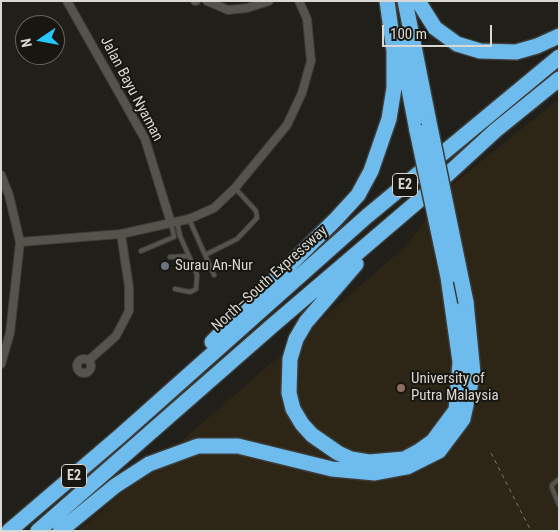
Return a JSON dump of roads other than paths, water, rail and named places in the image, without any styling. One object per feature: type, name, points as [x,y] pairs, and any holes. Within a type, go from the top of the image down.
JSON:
[{"type":"highway","points":[[120,436],[358,195],[380,147],[389,119],[394,88],[394,51],[387,1]]},
{"type":"highway","points":[[60,531],[116,486],[149,464],[198,446],[238,446],[332,469],[375,473],[408,467],[439,452],[463,419],[473,374],[466,302],[391,1]]},
{"type":"highway","points":[[379,235],[306,322],[292,349],[288,376],[294,409],[302,424],[324,445],[351,459],[369,462],[404,459],[433,442],[456,410],[460,381],[459,345],[423,126],[405,1]]},
{"type":"highway","points":[[418,1],[435,28],[458,44],[480,50],[516,52],[537,46],[559,36]]},
{"type":"highway","name":"North–South Expressway","points":[[9,531],[120,436],[366,217],[559,57]]},
{"type":"highway","name":"E2","points":[[38,531],[273,325],[379,235],[496,130],[559,79]]},
{"type":"street","name":"Jalan Bayu Nyaman","points":[[67,1],[144,139],[174,222]]},
{"type":"street","points":[[207,1],[228,10],[247,8],[269,1]]},
{"type":"street","points":[[20,242],[121,234],[189,219],[214,208],[235,188],[287,125],[302,93],[311,61],[307,20],[299,1]]},
{"type":"street","points":[[1,175],[9,195],[20,242],[10,334],[1,364]]},
{"type":"street","points":[[89,360],[116,336],[129,311],[129,287],[121,234]]},
{"type":"lane","points":[[205,255],[237,239],[257,218],[256,211],[235,188]]},
{"type":"lane","points":[[189,219],[214,275]]},
{"type":"lane","points":[[174,222],[197,275],[196,289],[190,292],[175,289]]},
{"type":"lane","points":[[174,222],[174,237]]},
{"type":"lane","points":[[141,251],[180,236]]},
{"type":"lane","points":[[170,257],[189,256]]},
{"type":"lane","points":[[559,479],[552,488],[559,505]]},
{"type":"place","name":"Surau An-Nur","points":[[165,266]]},
{"type":"place","name":"University of Putra Malaysia","points":[[401,388]]}]
